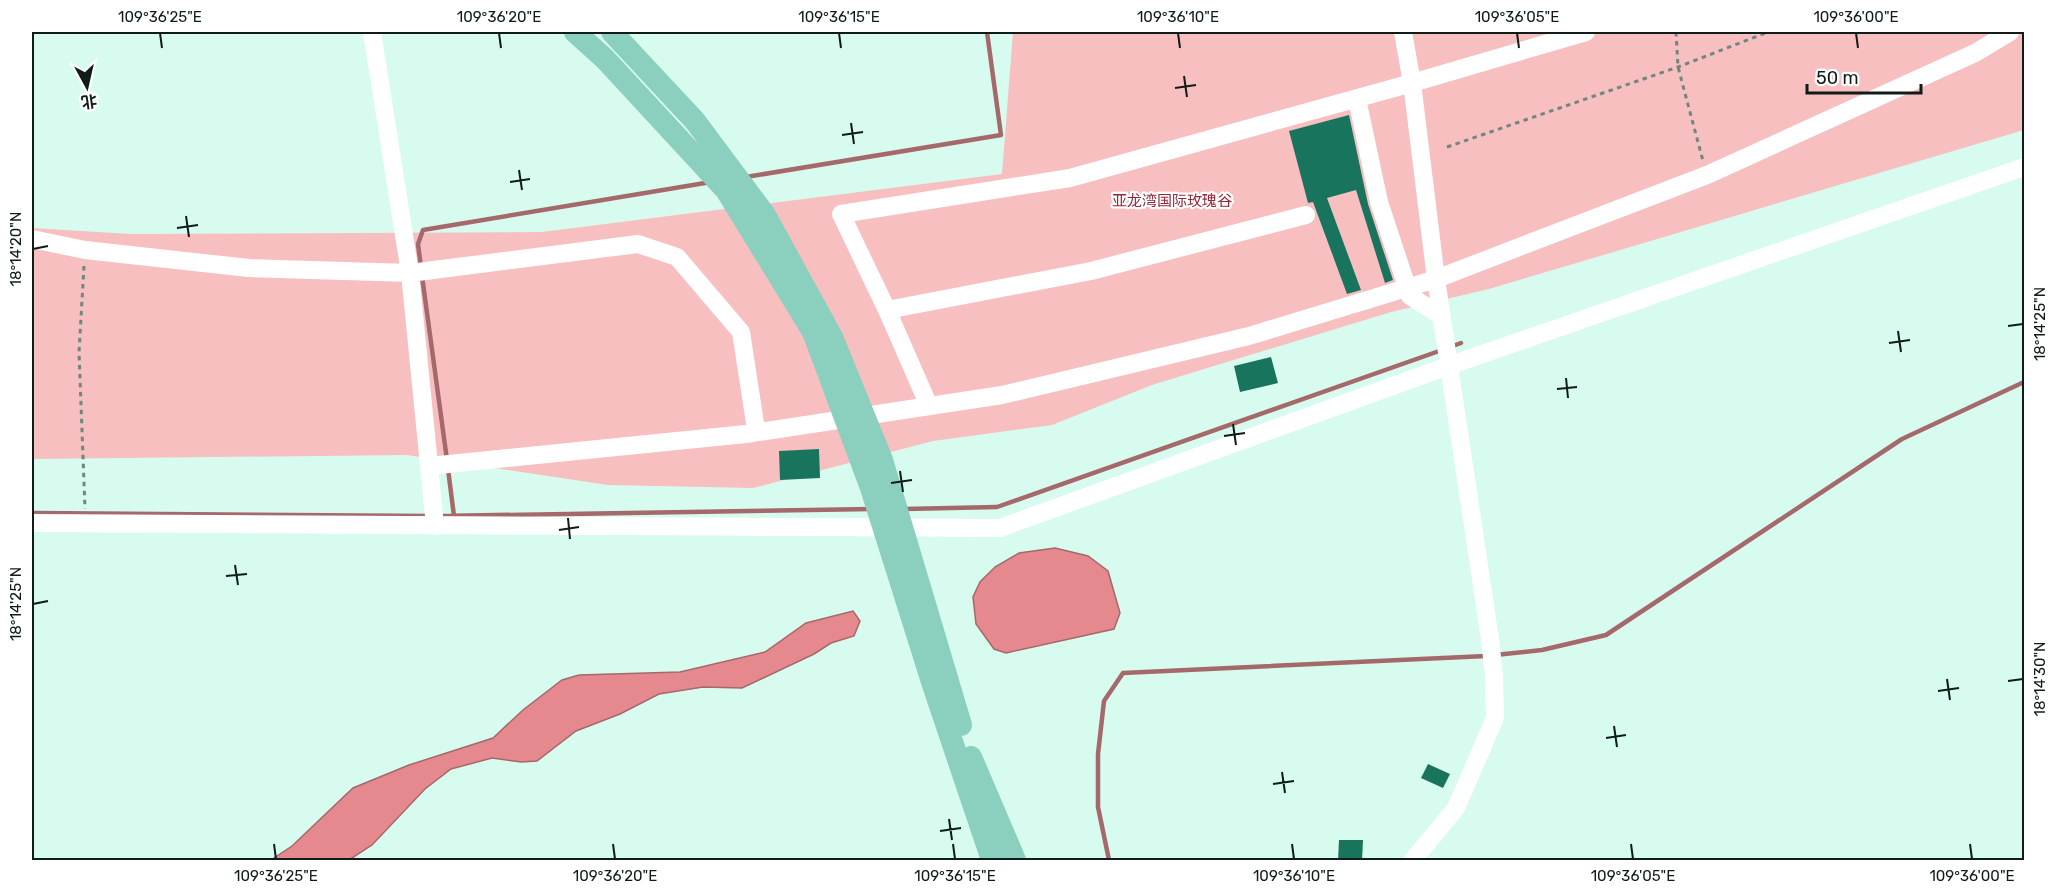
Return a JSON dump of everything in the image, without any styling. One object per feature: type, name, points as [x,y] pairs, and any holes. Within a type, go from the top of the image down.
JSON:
[{"type":"main road","points":[[575,32],[604,59],[726,190],[813,333],[941,682],[1015,861]]},
{"type":"main road","points":[[612,32],[695,121],[765,215],[832,337],[882,460],[941,682],[992,861]]},
{"type":"street","points":[[372,32],[410,273],[435,526]]},
{"type":"street","points":[[1403,32],[1412,83],[1448,366],[1490,639],[1495,718],[1456,808],[1413,861]]},
{"type":"street","points":[[929,406],[887,310],[840,214],[1070,178],[1357,99],[1586,32]]},
{"type":"street","points":[[429,466],[746,434],[1002,395],[1249,336],[1436,279],[1707,176],[1975,53],[2010,32]]},
{"type":"street","points":[[1357,99],[1379,202],[1410,296],[1441,316]]},
{"type":"street","points":[[32,523],[1000,528],[1448,366],[2025,167]]},
{"type":"street","points":[[887,310],[1091,271],[1306,215]]},
{"type":"street","points":[[32,239],[85,250],[249,268],[410,273],[638,244],[677,257],[741,332],[755,423]]},
{"type":"path","points":[[1676,32],[1678,67],[1707,176]]},
{"type":"path","points":[[1447,147],[1678,67],[1768,32]]},
{"type":"path","points":[[85,250],[79,352],[86,523]]},
{"type":"green space","name":"亚龙湾国际玫瑰谷","points":[[1013,32],[2024,32],[2024,130],[1489,289],[1391,312],[1152,385],[1052,425],[933,441],[753,488],[608,485],[407,455],[32,459],[32,228],[131,234],[542,232],[1002,174]]},
{"type":"shaded area","points":[[1055,548],[1088,556],[1108,571],[1120,613],[1114,629],[1006,653],[994,649],[976,624],[973,597],[980,582],[995,567],[1019,553]]},
{"type":"shaded area","points":[[853,611],[860,621],[854,636],[831,643],[814,654],[742,688],[703,687],[659,694],[620,714],[576,731],[537,761],[521,762],[492,758],[451,769],[425,789],[372,845],[349,860],[271,860],[292,846],[353,788],[409,765],[493,738],[523,710],[562,680],[579,675],[680,672],[765,652],[806,623]]},
{"type":"building","points":[[1349,115],[1368,204],[1393,280],[1385,283],[1356,190],[1327,198],[1361,290],[1347,294],[1313,202],[1308,203],[1289,131]]},
{"type":"building","points":[[1271,357],[1278,383],[1240,392],[1234,366]]},
{"type":"building","points":[[819,449],[820,478],[780,480],[779,451]]},
{"type":"building","points":[[1428,764],[1450,774],[1443,788],[1421,778]]},
{"type":"building","points":[[1339,840],[1363,840],[1362,861],[1338,861]]},
{"type":"waterway","points":[[746,177],[1001,135],[987,32]]},
{"type":"waterway","points":[[421,267],[418,244],[423,230],[711,182]]},
{"type":"waterway","points":[[422,276],[447,460]]},
{"type":"waterway","points":[[1450,347],[1461,343]]},
{"type":"waterway","points":[[904,509],[997,507],[1442,350]]},
{"type":"waterway","points":[[1495,655],[1542,650],[1606,635],[1902,439],[2024,382]]},
{"type":"waterway","points":[[448,469],[454,516]]},
{"type":"waterway","points":[[439,516],[872,509]]},
{"type":"waterway","points":[[32,513],[431,516]]},
{"type":"waterway","points":[[1109,860],[1098,807],[1098,754],[1104,701],[1123,673],[1486,656]]}]
